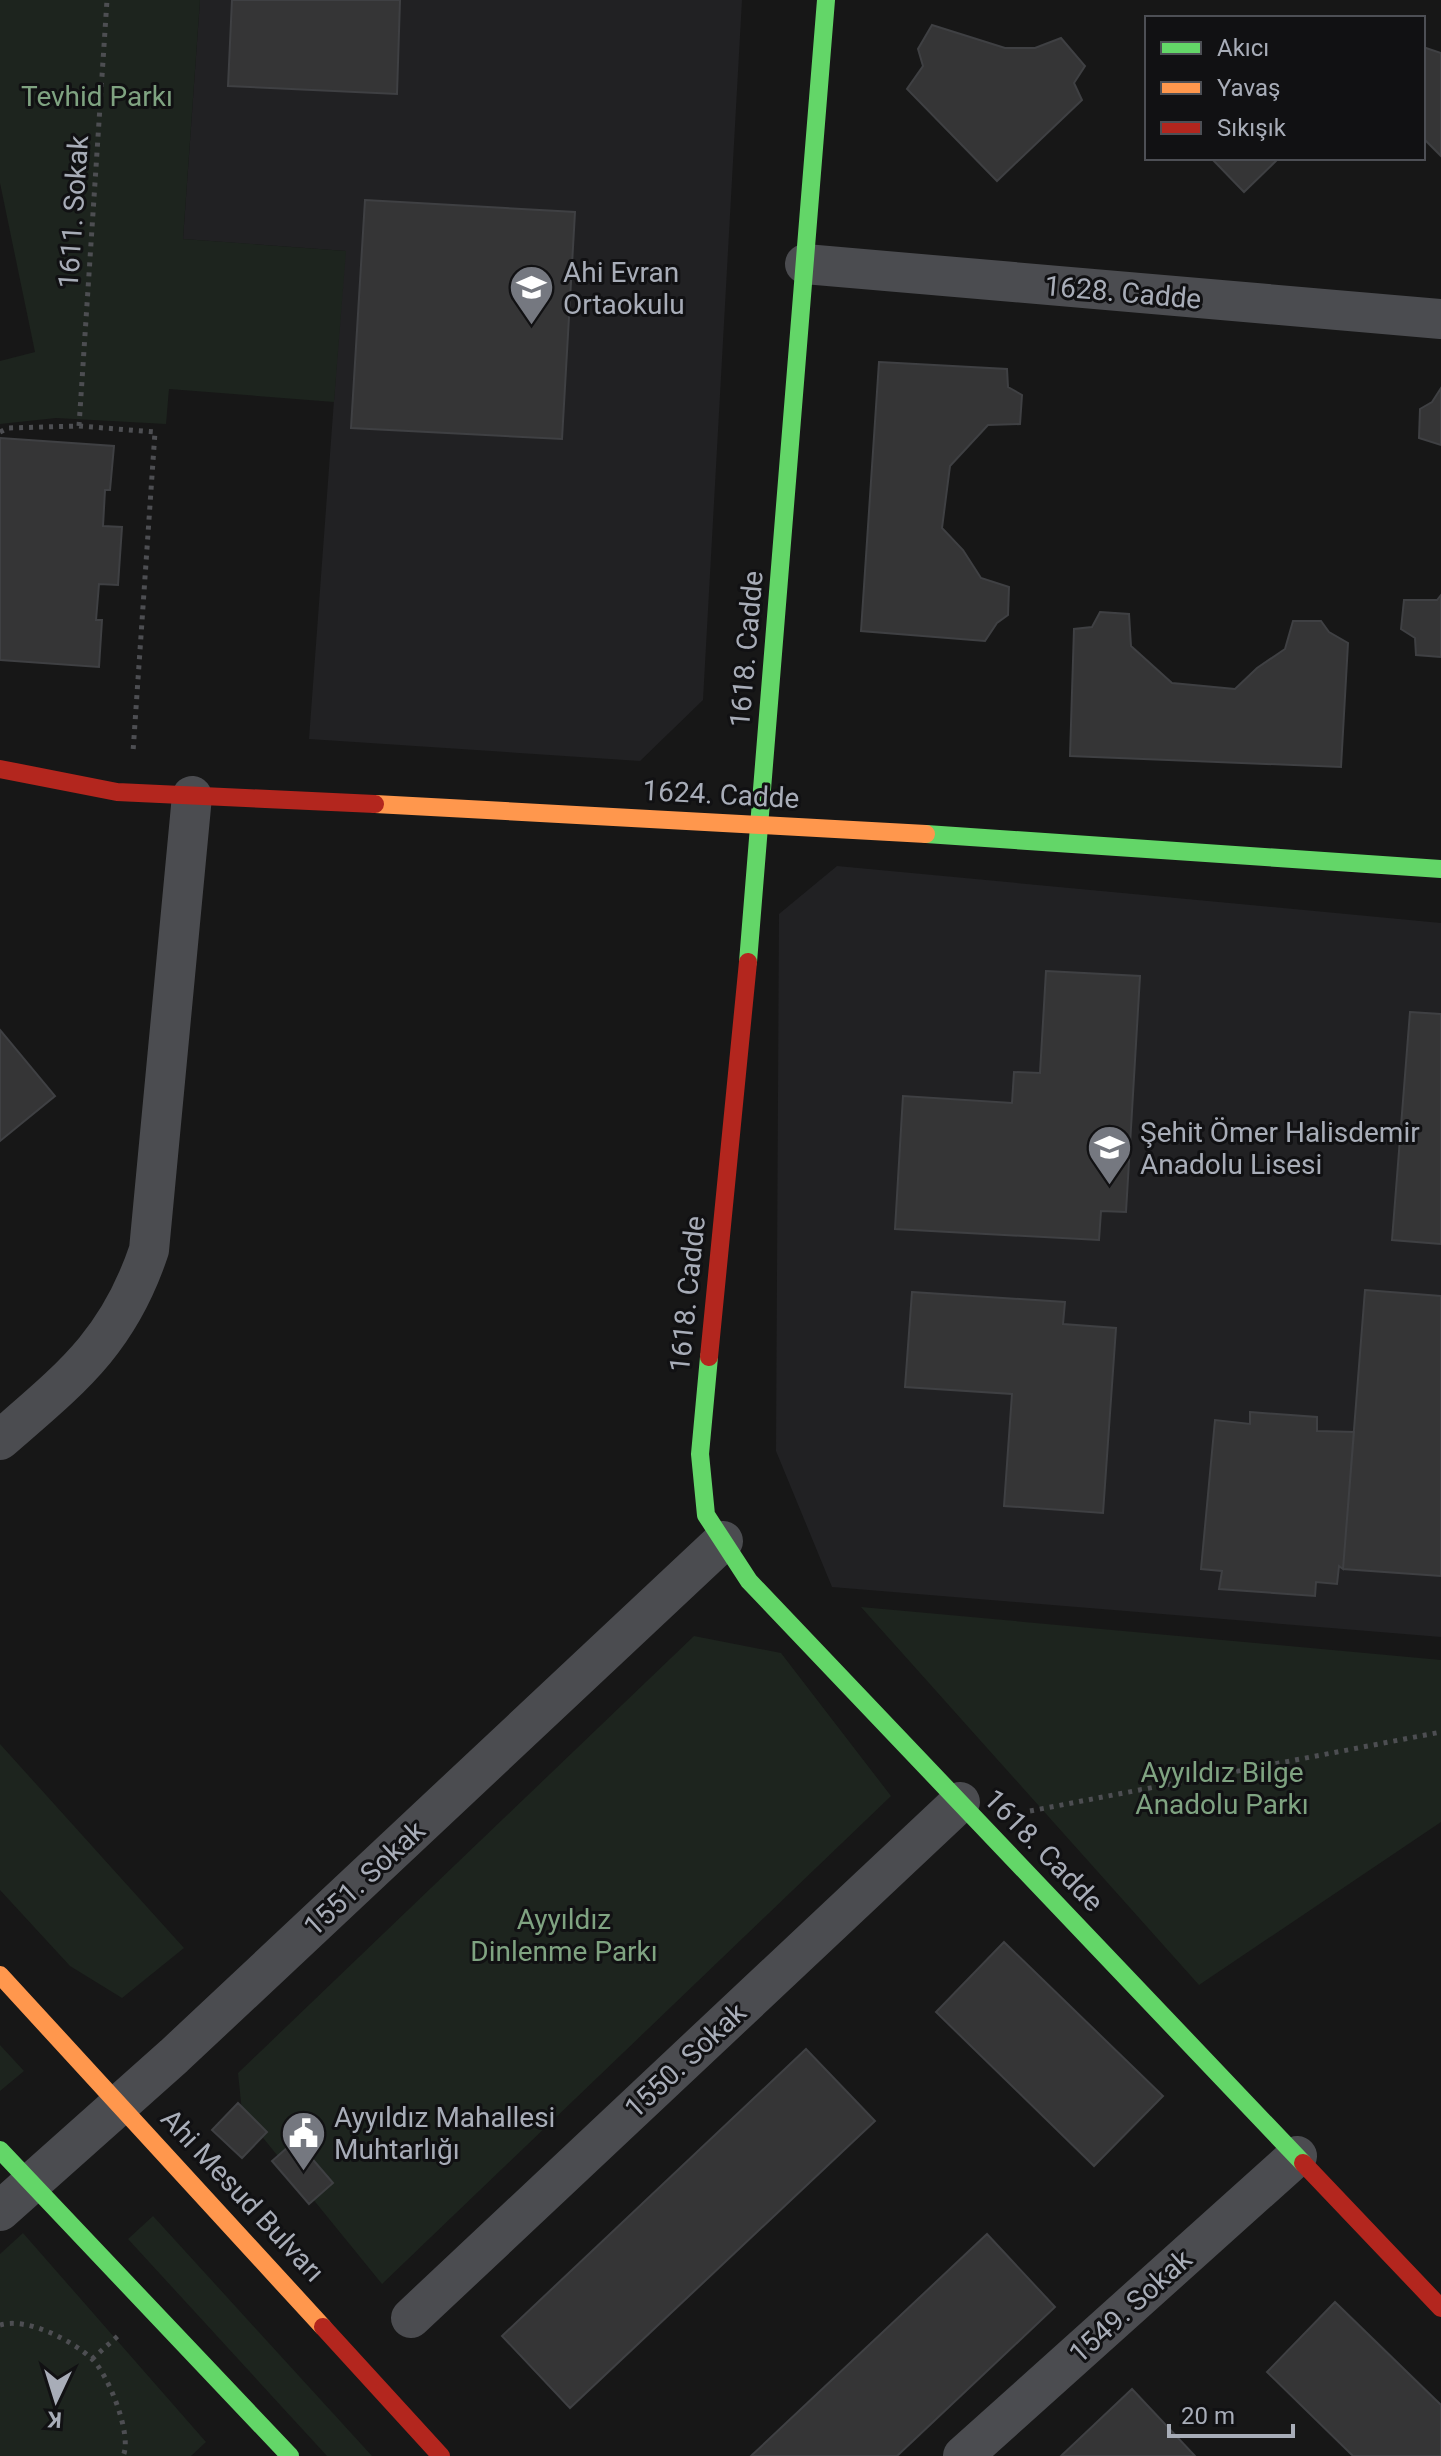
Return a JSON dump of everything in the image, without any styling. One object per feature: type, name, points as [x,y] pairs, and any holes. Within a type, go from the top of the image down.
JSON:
[{"type":"street","name":"1618. Cadde","points":[[826,0],[761,823],[700,1454],[706,1515],[749,1581],[1441,2308]]},
{"type":"street","name":"1628. Cadde","points":[[805,264],[1441,319]]},
{"type":"street","name":"1624. Cadde","points":[[0,769],[130,793],[761,823],[1441,869]]},
{"type":"street","points":[[0,1440],[82,1368],[104,1343],[138,1283],[149,1250],[192,796]]},
{"type":"street","name":"1551. Sokak","points":[[0,2211],[121,2105],[723,1541]]},
{"type":"street","name":"1550. Sokak","points":[[411,2318],[969,1812]]},
{"type":"street","name":"Ahi Mesud Bulvarı","points":[[0,1975],[441,2456]]},
{"type":"street","points":[[0,2150],[290,2456]]},
{"type":"street","name":"1549. Sokak","points":[[963,2456],[1297,2156]]},
{"type":"path","name":"1611. Sokak","points":[[79,426],[107,0]]},
{"type":"path","points":[[0,432],[8,428],[79,426],[155,432],[130,793]]},
{"type":"path","points":[[969,1812],[1441,1732]]},
{"type":"path","points":[[0,2325],[10,2322],[54,2334],[92,2359],[109,2385],[125,2431],[123,2456]]},
{"type":"shaded area","name":"Ahi Evran Ortaokulu","points":[[200,0],[742,0],[703,700],[640,761],[309,739],[345,251],[183,239]]},
{"type":"shaded area","name":"Şehit Ömer Halisdemir Anadolu Lisesi","points":[[837,866],[1441,923],[1441,1637],[832,1587],[776,1451],[779,914]]},
{"type":"green space","name":"Tevhid Parkı","points":[[0,0],[200,0],[183,239],[346,251],[334,402],[169,389],[166,424],[56,418],[0,424],[0,361],[35,352],[0,183]]},
{"type":"green space","name":"Ayyıldız Bilge Anadolu Parkı","points":[[861,1607],[1441,1660],[1441,1822],[1199,1985]]},
{"type":"green space","name":"Ayyıldız Dinlenme Parkı","points":[[694,1636],[781,1653],[891,1796],[382,2284],[242,2112],[238,2073]]},
{"type":"green space","points":[[0,1744],[184,1948],[122,1998],[70,1966],[0,1890]]},
{"type":"green space","points":[[0,2045],[24,2071],[0,2091]]},
{"type":"green space","points":[[153,2216],[372,2456],[327,2456],[128,2239]]},
{"type":"green space","points":[[23,2233],[206,2442],[191,2456],[0,2456],[0,2254]]},
{"type":"building","points":[[232,0],[400,0],[397,94],[228,86]]},
{"type":"building","points":[[932,25],[1005,48],[1035,48],[1061,38],[1085,66],[1074,83],[1082,100],[997,181],[907,89],[923,66],[918,49]]},
{"type":"building","points":[[1425,48],[1441,53],[1441,156],[1425,140]]},
{"type":"building","points":[[1213,160],[1277,160],[1244,192]]},
{"type":"building","points":[[365,200],[575,212],[562,439],[351,428]]},
{"type":"building","points":[[879,362],[1007,369],[1008,387],[1022,395],[1020,424],[988,425],[950,466],[942,528],[963,550],[981,578],[1009,587],[1008,615],[997,623],[985,641],[861,631]]},
{"type":"building","points":[[1441,388],[1441,445],[1419,438],[1420,409],[1432,402]]},
{"type":"building","points":[[0,438],[114,446],[110,490],[105,490],[103,526],[122,527],[118,585],[99,584],[96,620],[102,620],[99,667],[0,660]]},
{"type":"building","points":[[1441,595],[1441,657],[1416,655],[1415,638],[1401,629],[1404,600],[1437,600]]},
{"type":"building","points":[[1100,612],[1129,614],[1131,646],[1172,683],[1235,689],[1257,668],[1285,649],[1293,621],[1321,621],[1329,632],[1348,643],[1341,767],[1070,756],[1074,629],[1092,627]]},
{"type":"building","points":[[1046,971],[1140,976],[1126,1212],[1101,1211],[1099,1240],[895,1229],[903,1096],[1012,1103],[1014,1072],[1040,1073]]},
{"type":"building","points":[[1410,1012],[1441,1014],[1441,1244],[1392,1240]]},
{"type":"building","points":[[0,1030],[55,1096],[0,1141]]},
{"type":"building","points":[[1365,1290],[1441,1296],[1441,1576],[1343,1569]]},
{"type":"building","points":[[912,1292],[1065,1302],[1063,1324],[1116,1328],[1103,1513],[1004,1506],[1012,1394],[905,1387]]},
{"type":"building","points":[[1250,1412],[1317,1417],[1317,1431],[1354,1432],[1343,1569],[1339,1566],[1337,1584],[1316,1582],[1315,1596],[1219,1589],[1222,1571],[1201,1569],[1215,1420],[1250,1424]]},
{"type":"building","points":[[1004,1942],[1163,2096],[1094,2166],[936,2012]]},
{"type":"building","points":[[806,2049],[875,2121],[570,2408],[502,2336]]},
{"type":"building","points":[[238,2103],[267,2132],[242,2158],[212,2130]]},
{"type":"building","name":"Ayyıldız Mahallesi Muhtarlığı","points":[[296,2140],[333,2183],[309,2204],[272,2161]]},
{"type":"building","points":[[987,2234],[1055,2307],[897,2456],[751,2456]]},
{"type":"building","points":[[1335,2302],[1441,2405],[1441,2456],[1353,2456],[1267,2372]]},
{"type":"building","points":[[1132,2389],[1195,2456],[1061,2456]]},
{"type":"traffic: fast","points":[[748,962],[826,0]]},
{"type":"traffic: fast","points":[[926,834],[1441,869]]},
{"type":"traffic: fast","points":[[709,1357],[700,1454],[706,1515],[749,1581],[1303,2163]]},
{"type":"traffic: fast","points":[[0,2150],[290,2456]]},
{"type":"traffic: slow","points":[[375,804],[926,834]]},
{"type":"traffic: slow","points":[[0,1975],[323,2327]]},
{"type":"traffic: jam","points":[[0,769],[117,792],[375,804]]},
{"type":"traffic: jam","points":[[709,1357],[748,962]]},
{"type":"traffic: jam","points":[[1303,2163],[1441,2308]]},
{"type":"traffic: jam","points":[[323,2327],[441,2456]]},
{"type":"place","name":"Ahi Evran Ortaokulu","points":[[532,327]]},
{"type":"place","name":"Şehit Ömer Halisdemir Anadolu Lisesi","points":[[1109,1187]]},
{"type":"place","name":"Ayyıldız Mahallesi Muhtarlığı","points":[[303,2172]]}]
